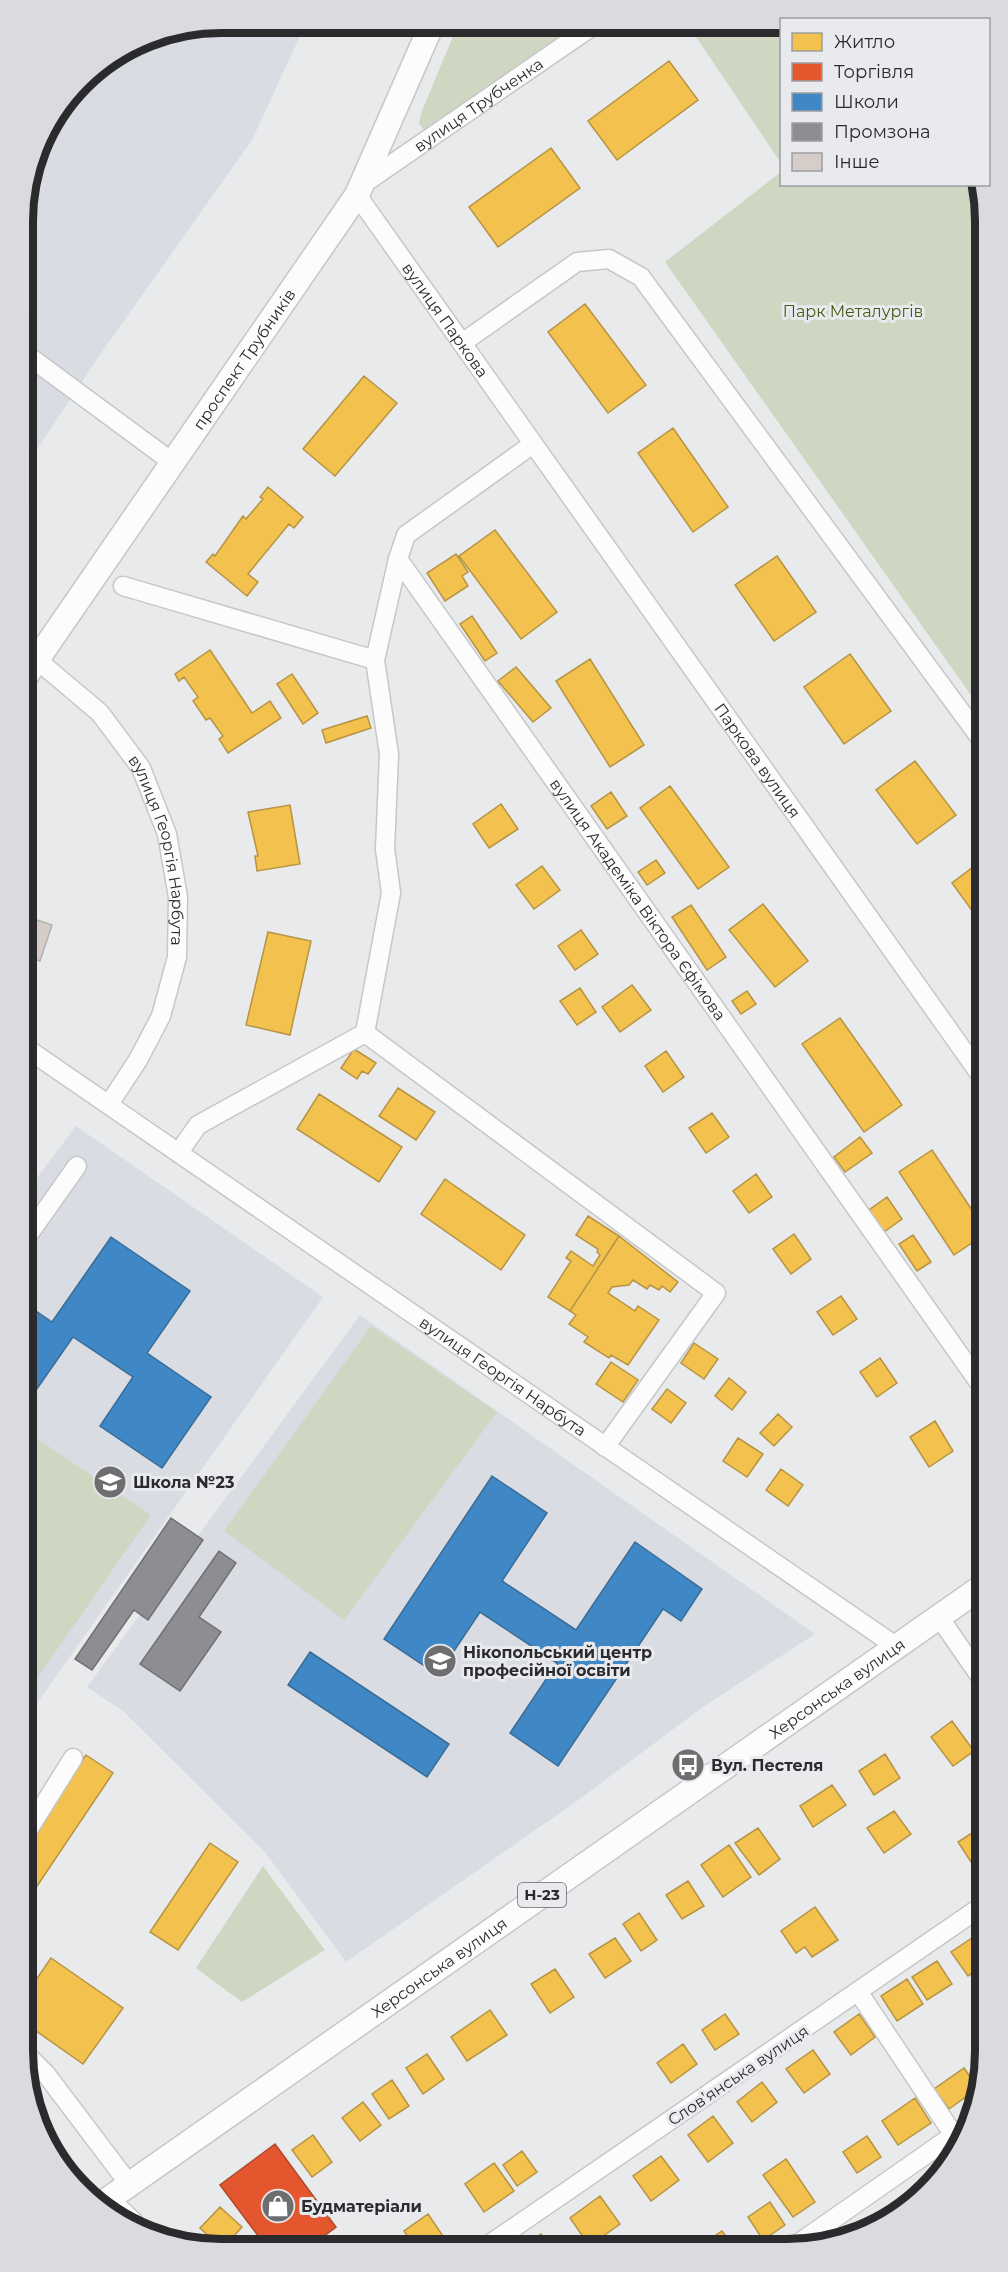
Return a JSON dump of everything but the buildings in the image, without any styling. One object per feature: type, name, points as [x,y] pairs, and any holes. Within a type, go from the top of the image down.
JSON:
[{"type":"main road","name":"проспект Трубників","points":[[33,664],[360,189],[428,33]]},
{"type":"main road","name":"Херсонська вулиця","points":[[107,2199],[975,1592]]},
{"type":"street","name":"вулиця Трубченка","points":[[360,189],[583,33]]},
{"type":"street","name":"вулиця Паркова","points":[[360,189],[462,343],[533,444]]},
{"type":"street","points":[[462,343],[577,261],[609,259],[641,277],[975,731]]},
{"type":"street","points":[[33,359],[172,462]]},
{"type":"street","points":[[365,1033],[391,893],[385,849],[389,754],[375,660],[398,559],[406,535],[533,444]]},
{"type":"street","name":"Паркова вулиця","points":[[533,444],[975,1067]]},
{"type":"street","name":"вулиця Академіка Віктора Єфімова","points":[[398,559],[975,1377]]},
{"type":"street","points":[[123,586],[375,660]]},
{"type":"street","name":"вулиця Георгія Нарбута","points":[[33,670],[100,713],[141,768],[167,834],[177,887],[177,957],[161,1016],[138,1060],[109,1104]]},
{"type":"street","points":[[179,1152],[198,1125],[365,1033]]},
{"type":"street","points":[[365,1033],[716,1293],[605,1447]]},
{"type":"street","name":"вулиця Георгія Нарбута","points":[[33,1053],[897,1647]]},
{"type":"street","points":[[33,1228],[77,1166]]},
{"type":"street","points":[[939,1617],[975,1670]]},
{"type":"street","points":[[33,1822],[73,1758]]},
{"type":"street","name":"Словʼянська вулиця","points":[[497,2239],[859,1993],[975,1910]]},
{"type":"street","points":[[859,1993],[953,2134]]},
{"type":"street","points":[[34,2062],[46,2074],[129,2184]]},
{"type":"street","points":[[807,2237],[957,2132]]},
{"type":"shaded area","points":[[301,33],[252,140],[99,356],[33,455],[33,209],[39,173],[58,127],[80,97],[97,80],[127,58],[149,47],[173,39],[197,35]]},
{"type":"shaded area","name":"Школа №23","points":[[76,1126],[323,1297],[33,1709],[33,1183]]},
{"type":"shaded area","name":"Нікопольський центр професійної освіти","points":[[360,1315],[815,1634],[703,1707],[577,1801],[346,1962],[265,1852],[123,1711],[87,1687]]},
{"type":"green space","points":[[454,33],[568,33],[425,132],[419,123]]},
{"type":"green space","points":[[693,33],[780,33],[780,162]]},
{"type":"green space","name":"Парк Металургів","points":[[780,173],[780,186],[971,186],[975,221],[975,701],[665,262]]},
{"type":"green space","points":[[371,1326],[497,1412],[344,1620],[224,1531]]},
{"type":"green space","points":[[33,1436],[151,1515],[33,1684]]},
{"type":"green space","points":[[263,1866],[325,1950],[242,2002],[196,1968]]},
{"type":"place","name":"Школа №23","points":[[110,1482]]},
{"type":"place","name":"Нікопольський центр професійної освіти","points":[[440,1661]]},
{"type":"place","name":"Вул. Пестеля","points":[[688,1765]]},
{"type":"place","name":"Будматеріали","points":[[278,2206]]}]
